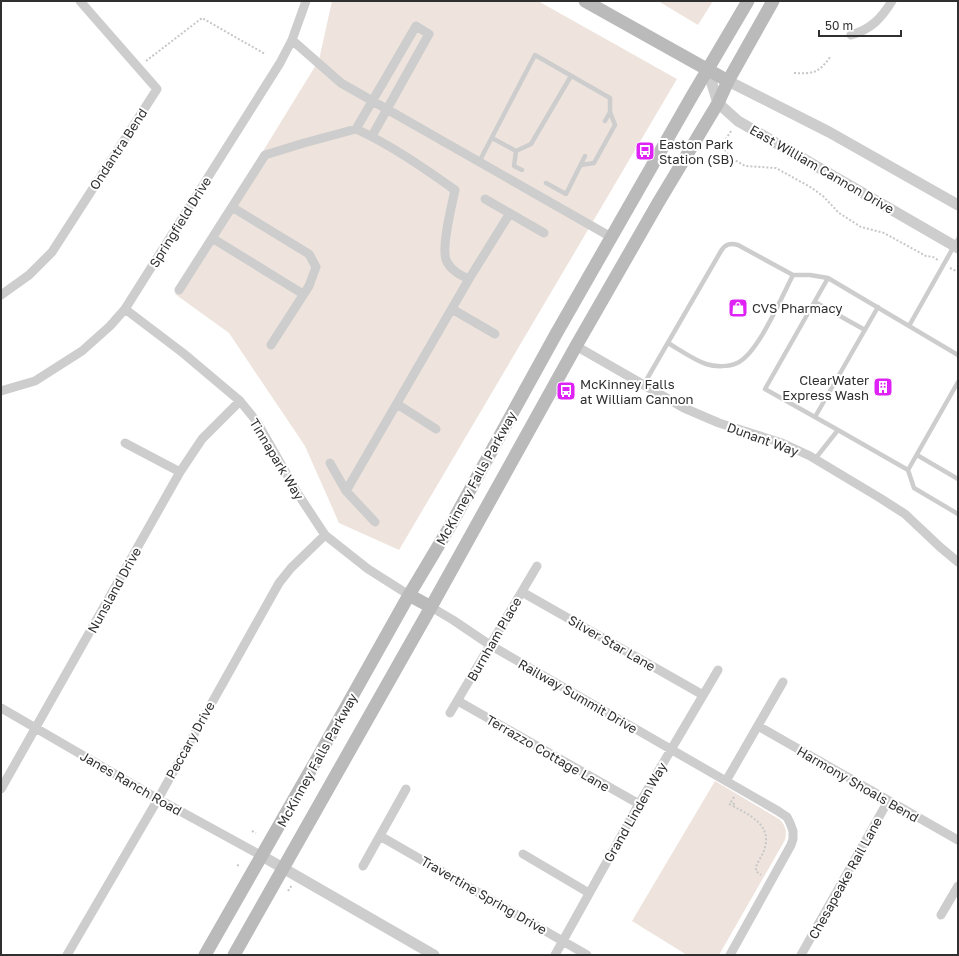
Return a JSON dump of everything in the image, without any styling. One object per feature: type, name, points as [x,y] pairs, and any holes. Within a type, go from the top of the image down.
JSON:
[{"type":"main road","points":[[585,1],[728,81]]},
{"type":"main road","name":"McKinney Falls Parkway","points":[[205,955],[409,595],[449,528],[611,237],[748,1]]},
{"type":"main road","name":"McKinney Falls Parkway","points":[[234,955],[431,607],[576,346],[658,203],[718,103],[728,81],[773,1]]},
{"type":"main road","points":[[409,595],[431,607]]},
{"type":"street","name":"Ondantra Bend","points":[[1,295],[29,275],[52,252],[157,89],[80,1]]},
{"type":"street","name":"Springfield Drive","points":[[1,391],[35,381],[82,351],[110,326],[125,309],[280,63],[292,40],[306,1]]},
{"type":"street","points":[[850,35],[860,32],[880,20],[892,1]]},
{"type":"street","points":[[356,128],[416,26],[429,34],[372,136]]},
{"type":"street","points":[[292,40],[342,83],[611,237]]},
{"type":"street","points":[[708,71],[718,103]]},
{"type":"street","points":[[728,81],[829,132],[958,205]]},
{"type":"street","name":"East William Cannon Drive","points":[[718,103],[739,121],[957,244]]},
{"type":"street","points":[[179,290],[265,155],[356,128],[411,160],[455,190],[446,239],[446,261],[455,272],[469,280]]},
{"type":"street","points":[[485,199],[544,233]]},
{"type":"street","points":[[232,207],[309,254],[316,267],[309,286],[271,344]]},
{"type":"street","points":[[346,491],[452,308],[510,213]]},
{"type":"street","points":[[212,238],[303,294]]},
{"type":"street","points":[[452,308],[495,334]]},
{"type":"street","name":"Tinnapark Way","points":[[125,309],[183,353],[240,401],[257,422],[298,494],[325,535],[368,569],[409,595]]},
{"type":"street","name":"Dunant Way","points":[[576,346],[684,408],[702,416],[782,443],[815,459],[905,514],[958,562]]},
{"type":"street","name":"Nunsland Drive","points":[[1,789],[180,472],[202,439],[240,401]]},
{"type":"street","points":[[397,404],[436,429]]},
{"type":"street","points":[[125,442],[180,472]]},
{"type":"street","points":[[330,463],[346,491],[375,522]]},
{"type":"street","name":"Peccary Drive","points":[[67,955],[158,798],[279,583],[291,568],[325,535]]},
{"type":"street","name":"Burnham Place","points":[[450,713],[537,566]]},
{"type":"street","name":"Silver Star Lane","points":[[522,592],[703,695]]},
{"type":"street","name":"Railway Summit Drive","points":[[431,607],[490,645],[671,750],[726,780],[787,817],[793,831],[791,845],[730,955]]},
{"type":"street","name":"Grand Linden Way","points":[[555,955],[639,804],[718,670]]},
{"type":"street","points":[[726,780],[783,682]]},
{"type":"street","name":"Terrazzo Cottage Lane","points":[[458,701],[639,804]]},
{"type":"street","name":"Janes Ranch Road","points":[[1,708],[262,856]]},
{"type":"street","name":"Harmony Shoals Bend","points":[[758,726],[958,840]]},
{"type":"street","points":[[363,866],[406,788]]},
{"type":"street","name":"Chesapeake Rail Lane","points":[[802,955],[888,801]]},
{"type":"street","name":"Travertine Spring Drive","points":[[380,836],[587,955]]},
{"type":"street","points":[[523,854],[589,893]]},
{"type":"street","points":[[262,856],[434,955]]},
{"type":"street","points":[[941,915],[958,886]]},
{"type":"lane","points":[[479,162],[535,55],[610,98],[610,112],[615,125],[594,163],[581,165]]},
{"type":"lane","points":[[516,151],[531,144],[571,76]]},
{"type":"lane","points":[[605,121],[610,112]]},
{"type":"lane","points":[[492,138],[516,151]]},
{"type":"lane","points":[[516,151],[514,166],[522,170]]},
{"type":"lane","points":[[546,183],[566,194],[585,156]]},
{"type":"lane","points":[[644,384],[724,247],[729,244],[738,245],[793,275],[810,275],[828,278],[958,355]]},
{"type":"lane","points":[[909,326],[957,244]]},
{"type":"lane","points":[[668,343],[706,364],[716,366],[737,363],[751,351],[760,338],[793,275]]},
{"type":"lane","points":[[828,278],[765,389],[908,470],[914,488],[958,514]]},
{"type":"lane","points":[[815,302],[865,330]]},
{"type":"lane","points":[[815,417],[878,307]]},
{"type":"lane","points":[[908,470],[958,382]]},
{"type":"lane","points":[[953,390],[958,393]]},
{"type":"lane","points":[[815,459],[838,430]]},
{"type":"lane","points":[[917,455],[958,479]]},
{"type":"path","points":[[145,62],[202,18],[265,54]]},
{"type":"path","points":[[794,73],[812,73],[818,71],[830,57]]},
{"type":"path","points":[[731,131],[726,139],[725,150],[731,158],[745,166],[776,168],[812,188],[824,197],[839,213],[861,227],[884,232],[958,272]]},
{"type":"path","points":[[734,797],[730,803],[734,804],[733,806],[755,819],[764,830],[766,847],[756,867],[756,871],[761,875]]},
{"type":"path","points":[[252,831],[256,833]]},
{"type":"path","points":[[288,891],[292,884]]},
{"type":"shaded area","points":[[332,1],[538,1],[677,79],[399,550],[339,523],[305,446],[229,333],[175,294],[319,60]]},
{"type":"shaded area","points":[[658,1],[713,1],[698,25]]},
{"type":"shaded area","points":[[715,781],[779,819],[785,826],[786,837],[719,955],[687,955],[632,921]]},
{"type":"place","name":"Easton Park Station (SB)","points":[[645,151]]},
{"type":"place","name":"CVS Pharmacy","points":[[738,308]]},
{"type":"place","name":"ClearWater Express Wash","points":[[883,387]]},
{"type":"place","name":"McKinney Falls at William Cannon","points":[[566,391]]}]
